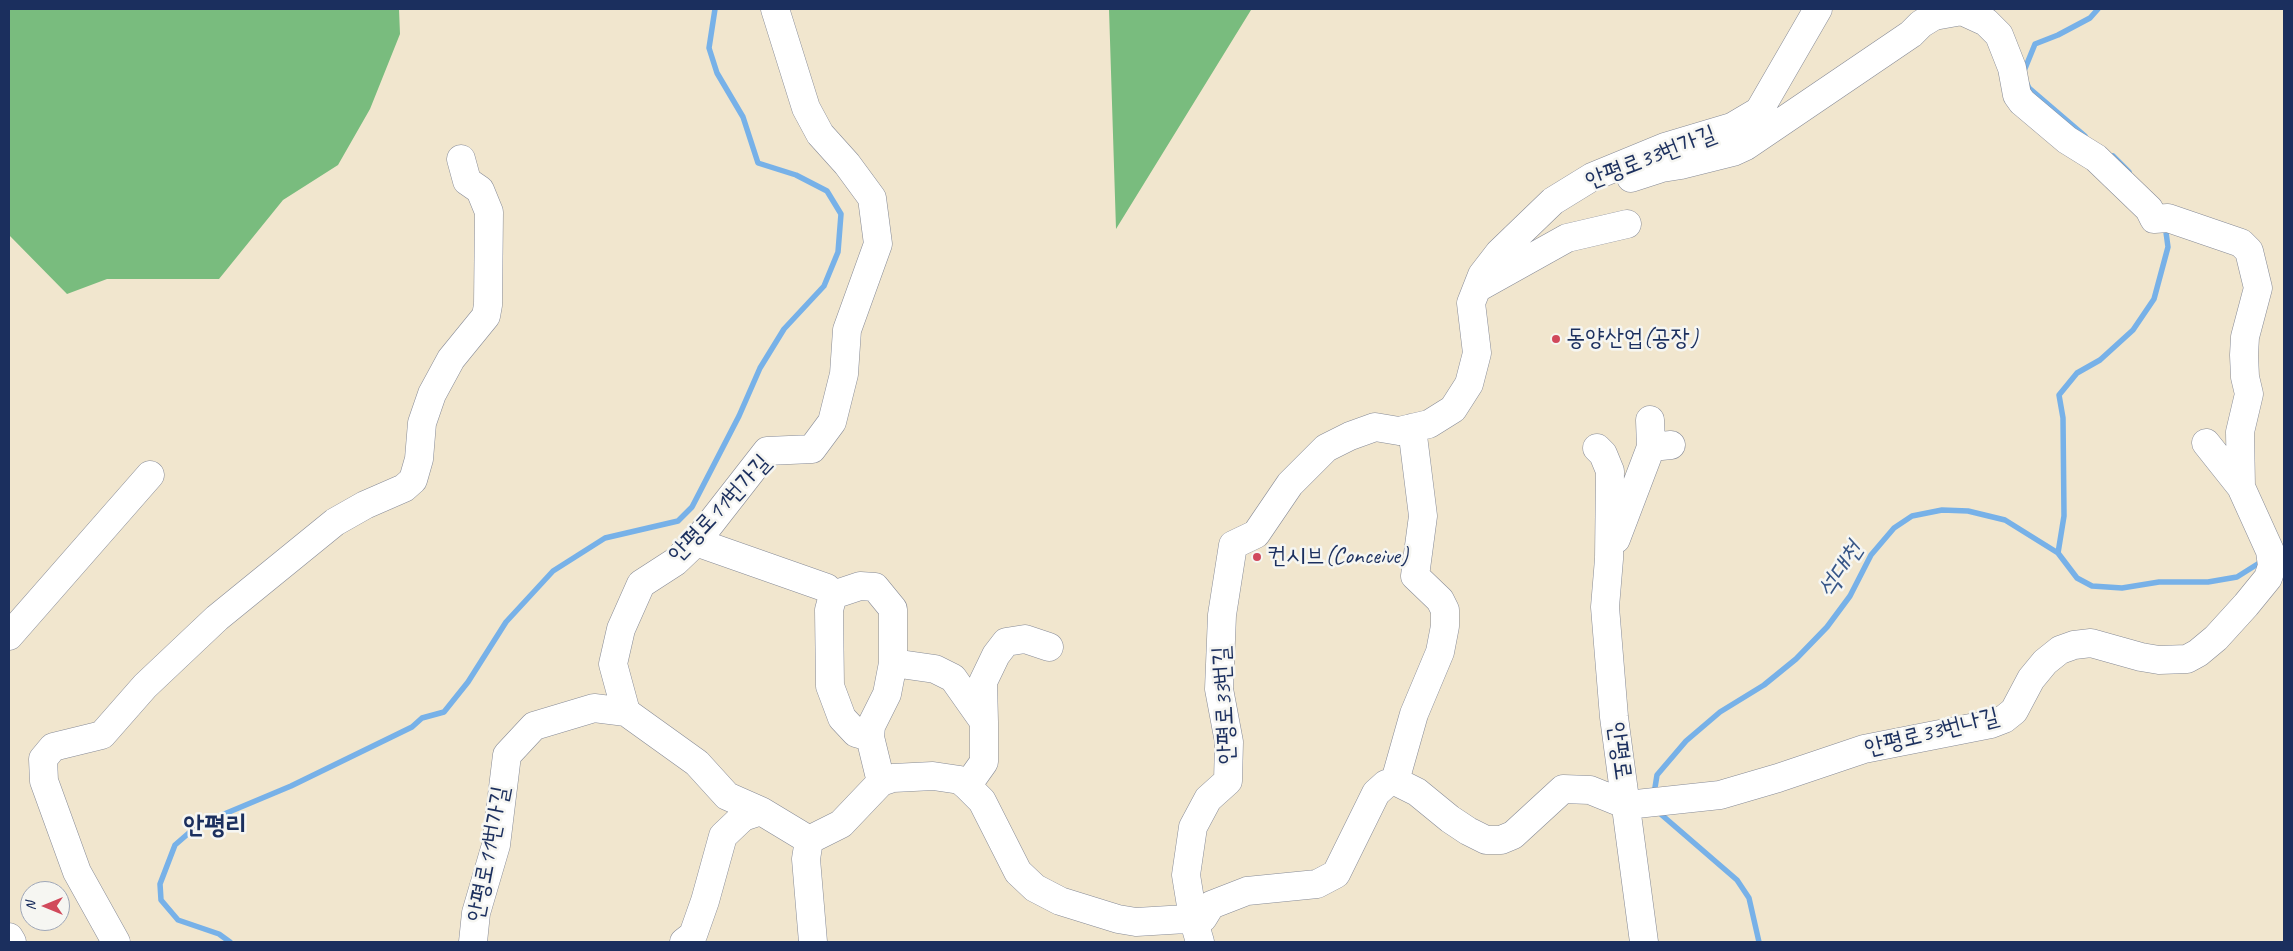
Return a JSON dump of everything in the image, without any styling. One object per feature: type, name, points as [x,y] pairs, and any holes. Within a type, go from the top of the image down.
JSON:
[{"type":"street","name":"안평로11번가길","points":[[473,942],[476,912],[496,845],[507,756],[534,726],[594,708],[626,712],[613,664],[621,629],[641,584],[675,562],[696,542],[767,451],[812,449],[832,422],[844,374],[847,330],[878,244],[872,198],[847,164],[815,126],[806,108],[775,9]]},
{"type":"street","name":"안평로33번가길","points":[[1233,545],[1256,534],[1290,484],[1326,448],[1350,436],[1375,427],[1399,431],[1429,424],[1453,409],[1469,384],[1477,353],[1472,303],[1477,288],[1482,275],[1520,231],[1553,201],[1592,177],[1665,147],[1732,127],[1758,111],[1818,9]]},
{"type":"street","points":[[1592,177],[1632,178],[1662,168],[1681,165],[1746,146],[1911,34],[1921,24],[1934,16],[1962,11],[1986,22],[1999,35],[2012,68],[2017,95],[2022,102],[2066,140],[2096,158],[2149,209],[2154,220],[2163,219],[2241,243],[2249,251],[2258,288],[2246,337],[2244,355],[2245,377],[2249,394],[2240,432],[2241,487]]},
{"type":"street","points":[[116,942],[77,872],[44,781],[43,759],[53,747],[102,735],[145,686],[217,618],[335,522],[404,488],[413,480],[419,459],[422,423],[432,394],[451,359],[486,316],[488,305],[489,212],[480,190],[467,181],[462,159]]},
{"type":"street","points":[[1477,288],[1567,238],[1627,224]]},
{"type":"street","points":[[1609,559],[1661,446],[1650,420]]},
{"type":"street","points":[[810,840],[841,824],[881,782],[893,778],[933,776],[960,780],[982,800],[1018,872],[1035,888],[1060,900],[1118,919],[1196,930],[1211,905],[1246,892],[1317,884],[1336,874],[1376,793],[1386,784],[1406,786],[1414,714],[1440,652],[1446,626],[1445,610],[1440,600],[1415,576],[1423,516],[1412,428]]},
{"type":"street","name":"안평로33번나길","points":[[1406,786],[1450,819],[1486,840],[1501,840],[1513,835],[1563,789],[1590,790],[1645,803],[1720,795],[1864,749],[1991,724],[2004,719],[2014,711],[2031,680],[2045,662],[2060,650],[2074,645],[2091,643],[2159,660],[2187,659],[2198,654],[2216,638],[2246,605],[2268,578],[2271,558],[2241,487],[2206,443]]},
{"type":"street","points":[[1597,448],[1603,454],[1610,471],[1609,559]]},
{"type":"street","points":[[9,636],[150,475]]},
{"type":"street","points":[[696,542],[826,588],[832,595]]},
{"type":"street","name":"안평로33번길","points":[[1196,930],[1186,874],[1193,827],[1208,799],[1228,781],[1230,742],[1219,688],[1222,615],[1233,545]]},
{"type":"street","name":"안평로","points":[[1609,559],[1605,607],[1614,717],[1645,803],[1644,942]]},
{"type":"street","points":[[832,595],[860,586],[875,587],[892,609],[894,663],[887,694],[871,726],[870,737],[881,782]]},
{"type":"street","points":[[832,595],[829,610],[830,686],[842,718],[856,733],[870,737]]},
{"type":"street","points":[[967,786],[984,762],[983,682],[996,655],[1006,642],[1025,639],[1049,647]]},
{"type":"street","points":[[894,663],[935,669],[954,678],[984,722]]},
{"type":"street","points":[[626,712],[697,763],[727,796],[761,811],[810,840]]},
{"type":"street","points":[[684,942],[693,935],[724,836],[743,818],[761,811]]},
{"type":"street","points":[[810,840],[806,859],[813,942]]},
{"type":"street","points":[[9,937],[12,942]]},
{"type":"green space","points":[[9,9],[399,9],[400,34],[370,109],[338,165],[283,200],[219,279],[107,279],[67,294],[9,235]]},
{"type":"green space","points":[[1109,9],[1294,9],[1251,10],[1116,229]]},
{"type":"waterway","points":[[230,942],[219,934],[178,920],[161,900],[160,884],[175,845],[198,825],[291,786],[412,727],[422,718],[444,712],[468,682],[506,622],[553,571],[605,538],[678,521],[692,507],[739,416],[760,368],[784,329],[824,286],[838,252],[841,214],[827,191],[796,175],[758,163],[743,117],[717,73],[709,48],[715,9]]},
{"type":"waterway","points":[[2024,71],[2035,44],[2058,35],[2090,18],[2098,9]]},
{"type":"waterway","points":[[2026,82],[2029,88],[2085,136]]},
{"type":"waterway","points":[[2113,156],[2129,172]]},
{"type":"waterway","points":[[2058,553],[2064,516],[2063,418],[2059,395],[2077,373],[2100,360],[2133,330],[2154,299],[2168,247],[2165,225]]},
{"type":"waterway","name":"석대천","points":[[1654,794],[1657,775],[1686,741],[1720,712],[1764,685],[1796,659],[1827,627],[1850,596],[1871,555],[1894,528],[1912,516],[1942,510],[1968,511],[2005,520],[2058,553],[2077,578],[2092,586],[2122,588],[2159,582],[2208,582],[2237,577],[2264,560]]},
{"type":"waterway","name":"석대천","points":[[1656,810],[1737,880],[1749,898],[1759,942]]},
{"type":"place","name":"동양산업(공장)","points":[[1556,339]]},
{"type":"place","name":"컨시브(Conceive)","points":[[1257,557]]},
{"type":"district","name":"안평리","points":[[215,826]]}]
